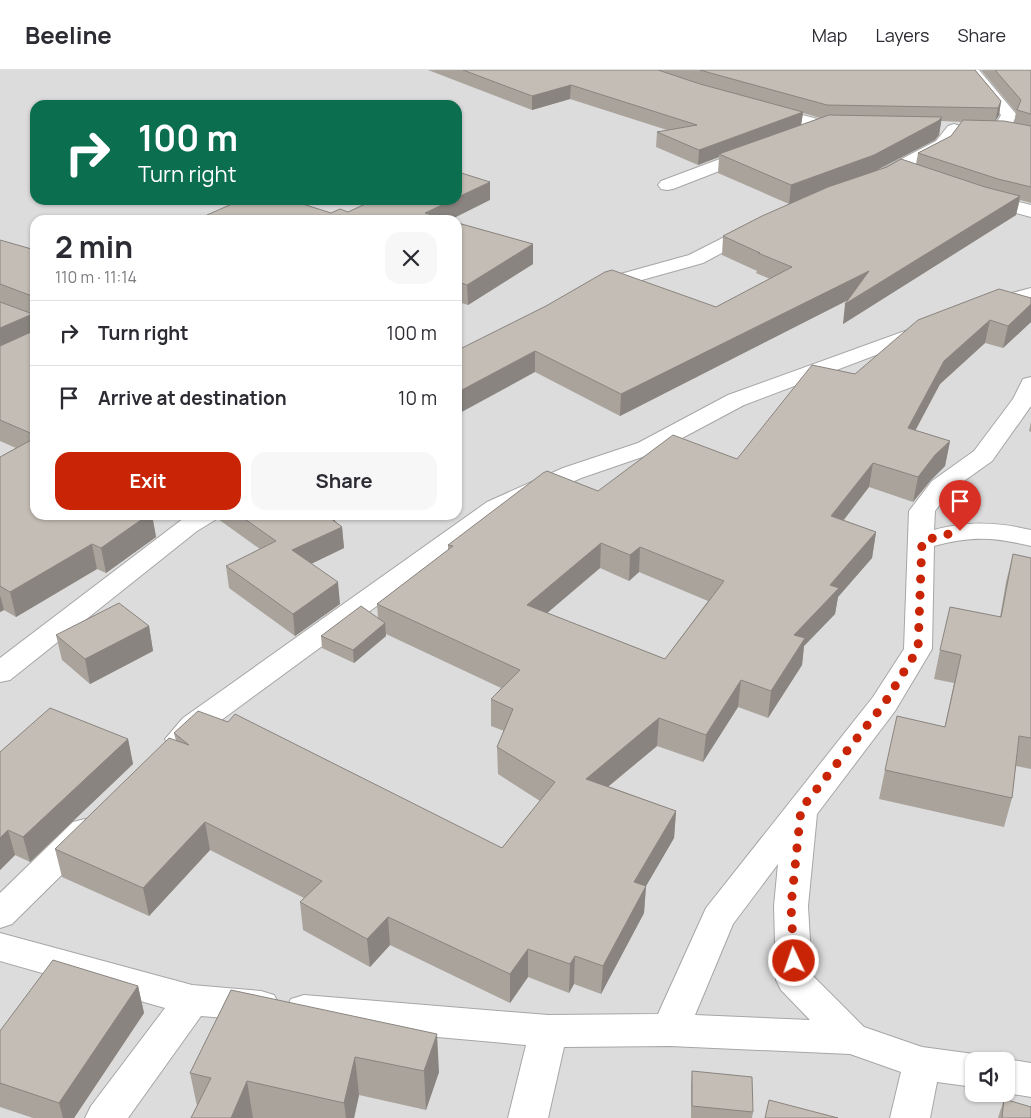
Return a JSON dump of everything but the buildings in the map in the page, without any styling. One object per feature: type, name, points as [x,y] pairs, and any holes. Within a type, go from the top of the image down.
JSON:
[{"type":"street","points":[[971,70],[1009,115],[1001,129]]},
{"type":"street","points":[[754,107],[824,126],[860,127]]},
{"type":"street","points":[[802,135],[824,126]]},
{"type":"street","points":[[934,129],[1001,129],[1031,135]]},
{"type":"street","points":[[861,185],[878,179],[942,146],[970,129]]},
{"type":"street","points":[[667,185],[764,148]]},
{"type":"street","points":[[896,169],[914,175]]},
{"type":"street","points":[[970,194],[1031,211]]},
{"type":"street","points":[[583,290],[696,260],[769,221]]},
{"type":"street","points":[[159,759],[194,725],[496,507],[572,473],[646,448],[736,400],[978,308],[1031,294]]},
{"type":"street","points":[[670,1030],[718,918],[884,704],[918,649],[922,512],[941,486],[983,456],[1024,400],[1031,384]]},
{"type":"street","points":[[0,673],[198,520]]},
{"type":"street","points":[[922,541],[960,531],[1001,531],[1031,538]]},
{"type":"street","points":[[801,809],[791,906],[794,980],[851,1038]]},
{"type":"street","points":[[0,914],[104,813]]},
{"type":"street","points":[[0,947],[192,1000],[548,1031],[670,1030],[851,1038],[922,1063],[965,1070]]},
{"type":"street","points":[[105,1118],[192,1000]]},
{"type":"street","points":[[528,1118],[548,1031]]},
{"type":"street","points":[[910,1118],[922,1063]]},
{"type":"street","points":[[1015,1077],[1031,1080]]},
{"type":"shaded area","points":[[0,70],[1031,70],[1031,1118],[0,1118]]},
{"type":"route","points":[[794,961],[791,906],[801,809],[884,704],[918,649],[922,541],[960,531]]}]
